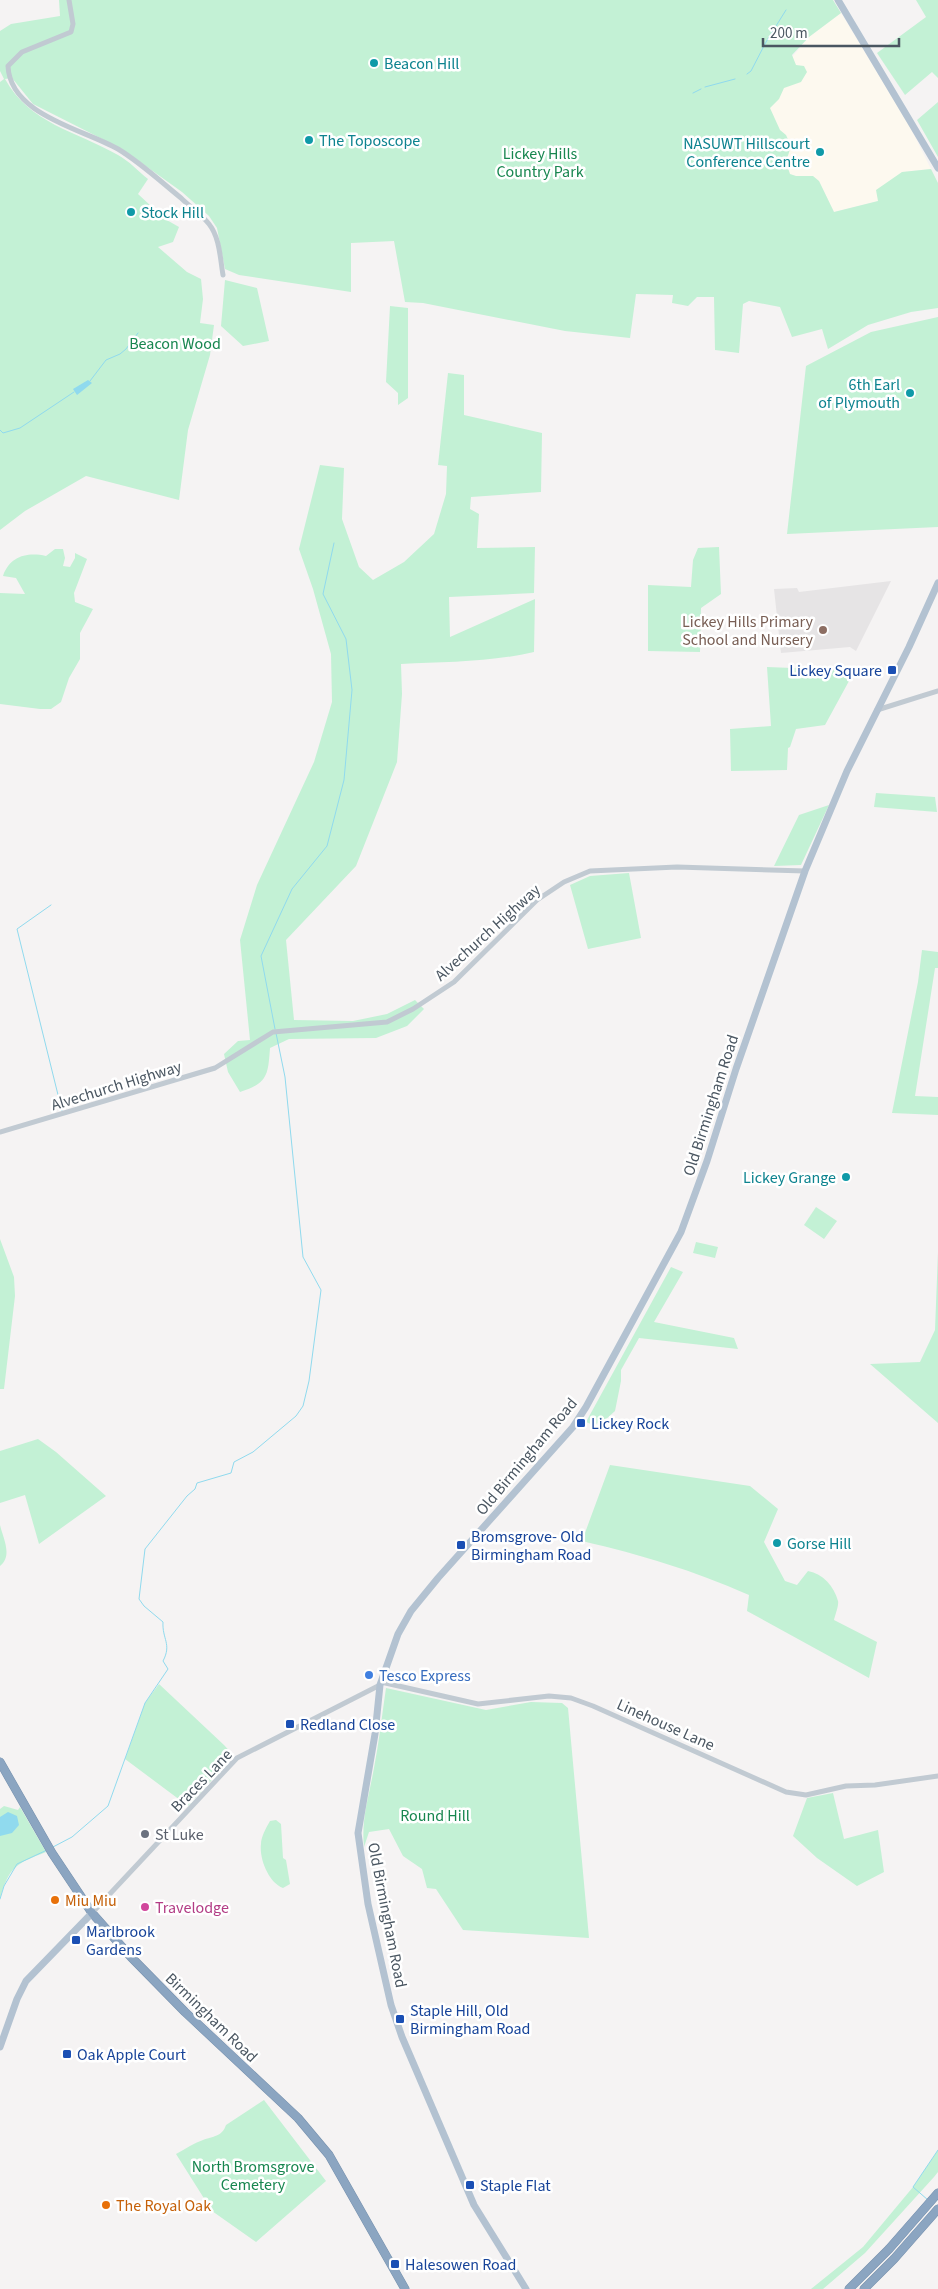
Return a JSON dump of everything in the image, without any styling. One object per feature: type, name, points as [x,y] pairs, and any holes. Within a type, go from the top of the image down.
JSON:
[{"type":"highway","name":"Birmingham Road","points":[[0,1762],[50,1849],[92,1913],[131,1957],[185,2012],[298,2118],[324,2149],[405,2289]]},
{"type":"highway","points":[[849,2289],[889,2249],[938,2193]]},
{"type":"highway","points":[[864,2289],[894,2260],[938,2209]]},
{"type":"main road","points":[[838,0],[938,168]]},
{"type":"main road","name":"Old Birmingham Road","points":[[526,2289],[474,2205],[408,2055],[391,2004],[368,1904],[358,1833],[375,1734],[380,1683],[390,1651],[411,1611],[568,1432],[586,1407],[671,1253],[684,1226],[707,1161],[736,1069],[805,870],[848,771],[910,647],[938,583]]},
{"type":"main road","points":[[0,2047],[17,1998],[26,1981],[92,1913]]},
{"type":"street","points":[[69,0],[73,24],[71,32],[22,52],[8,66],[9,78],[28,105],[54,120],[116,148],[143,166],[196,211],[210,224],[217,240],[222,275]]},
{"type":"street","points":[[877,710],[938,691]]},
{"type":"street","name":"Alvechurch Highway","points":[[0,1132],[215,1068],[273,1032],[387,1022],[454,982],[537,900],[564,882],[590,871],[677,867],[805,870]]},
{"type":"street","name":"Linehouse Lane","points":[[380,1683],[478,1704],[549,1696],[571,1698],[786,1792],[798,1794],[814,1794],[846,1786],[875,1785],[938,1776]]},
{"type":"street","name":"Braces Lane","points":[[92,1913],[237,1758],[380,1683]]},
{"type":"shaded area","name":"NASUWT Hillscourt Conference Centre","points":[[841,13],[910,127],[931,169],[902,172],[878,201],[834,212],[819,181],[806,176],[789,174],[757,99],[809,37]]},
{"type":"shaded area","name":"Lickey Hills Primary School and Nursery","points":[[891,581],[856,651],[850,647],[781,653],[774,589],[797,588],[799,592]]},
{"type":"green space","name":"Lickey Hills Country Park","points":[[59,0],[833,0],[841,13],[809,37],[792,55],[796,65],[804,66],[807,72],[801,82],[784,88],[779,99],[770,108],[780,130],[786,135],[791,146],[786,162],[790,174],[813,176],[819,181],[834,212],[878,201],[876,190],[902,172],[931,169],[938,183],[938,308],[911,312],[868,325],[828,349],[822,329],[792,337],[780,307],[749,301],[743,304],[739,353],[715,350],[714,297],[697,297],[688,306],[672,303],[673,295],[636,294],[630,338],[565,331],[423,303],[405,302],[394,241],[351,243],[351,292],[239,275],[225,269],[217,228],[209,216],[182,192],[122,149],[33,104],[12,78],[5,79],[15,94],[41,116],[55,125],[118,155],[148,179],[138,194],[165,219],[179,227],[173,242],[158,247],[187,272],[201,279],[203,299],[200,323],[214,325],[210,355],[188,430],[179,500],[86,476],[25,511],[0,530],[0,82],[4,79],[0,71],[0,31],[11,24],[60,16]]},
{"type":"green space","points":[[916,0],[938,0],[938,78],[932,72],[905,95],[877,53],[926,17]]},
{"type":"green space","points":[[938,102],[938,157],[917,120]]},
{"type":"green space","points":[[225,280],[257,288],[269,341],[243,346],[221,326]]},
{"type":"green space","points":[[390,306],[408,308],[408,398],[398,405],[398,393],[386,382]]},
{"type":"green space","points":[[938,317],[938,527],[787,534],[806,366],[871,332]]},
{"type":"green space","points":[[448,373],[464,375],[464,415],[542,433],[541,492],[471,497],[470,509],[479,514],[477,548],[535,547],[534,593],[449,597],[450,637],[535,599],[534,652],[485,660],[401,664],[402,694],[397,762],[356,866],[286,940],[294,1020],[353,1021],[387,1014],[415,1000],[424,1009],[407,1026],[376,1038],[289,1039],[270,1048],[265,1077],[256,1085],[240,1092],[228,1072],[224,1054],[238,1041],[250,1040],[240,940],[257,885],[314,762],[332,702],[331,654],[313,589],[299,549],[320,465],[344,468],[342,519],[359,567],[373,580],[404,562],[434,534],[446,494],[447,466],[438,465]]},
{"type":"green space","points":[[719,547],[721,594],[701,608],[700,652],[648,651],[648,585],[691,587],[693,560],[698,548]]},
{"type":"green space","points":[[55,549],[63,549],[65,558],[63,566],[70,567],[75,558],[75,553],[87,559],[74,593],[75,602],[93,609],[80,633],[80,659],[69,678],[61,702],[51,709],[0,704],[0,593],[25,594],[16,578],[3,576],[10,564],[20,557],[26,555],[46,556]]},
{"type":"green space","points":[[767,667],[843,670],[844,676],[849,681],[825,725],[796,729],[788,748],[787,770],[731,771],[730,729],[771,726]]},
{"type":"green space","points":[[876,793],[935,797],[937,812],[874,807]]},
{"type":"green space","points":[[829,805],[801,865],[774,866],[799,815]]},
{"type":"green space","points":[[629,873],[641,938],[588,949],[570,885],[590,876]]},
{"type":"green space","points":[[922,950],[938,952],[938,968],[935,968],[915,1096],[938,1097],[938,1115],[892,1113],[918,982]]},
{"type":"green space","points":[[816,1207],[837,1221],[824,1239],[804,1225]]},
{"type":"green space","points":[[0,1239],[14,1277],[15,1296],[4,1389],[0,1389]]},
{"type":"green space","points":[[696,1242],[718,1247],[715,1258],[693,1253]]},
{"type":"green space","points":[[938,1252],[938,1423],[870,1364],[920,1362],[935,1330]]},
{"type":"green space","points":[[671,1267],[683,1272],[654,1322],[734,1338],[738,1349],[639,1338],[621,1370],[621,1381],[615,1411],[604,1421],[593,1425],[586,1422]]},
{"type":"green space","points":[[38,1439],[56,1452],[106,1496],[39,1544],[25,1495],[0,1503],[0,1451]]},
{"type":"green space","points":[[610,1465],[750,1486],[778,1509],[764,1542],[785,1581],[797,1585],[808,1571],[827,1581],[834,1590],[838,1601],[834,1620],[877,1642],[869,1678],[747,1611],[749,1595],[667,1564],[582,1541]]},
{"type":"green space","points":[[0,1525],[7,1552],[4,1562],[0,1566]]},
{"type":"green space","points":[[159,1684],[234,1756],[188,1806],[125,1759],[145,1703]]},
{"type":"green space","name":"Round Hill","points":[[386,1688],[486,1710],[531,1702],[562,1703],[568,1708],[589,1938],[463,1930],[436,1889],[427,1888],[422,1869],[403,1856],[389,1829],[369,1832],[364,1847],[365,1817]]},
{"type":"green space","points":[[833,1793],[844,1839],[878,1830],[884,1872],[857,1886],[817,1858],[793,1836],[807,1798]]},
{"type":"green space","points":[[4,1806],[18,1810],[20,1807],[46,1852],[21,1863],[15,1868],[7,1879],[0,1899],[0,1809]]},
{"type":"green space","points":[[276,1820],[281,1824],[283,1858],[286,1860],[290,1884],[283,1888],[269,1876],[263,1863],[261,1850],[265,1830],[270,1821]]},
{"type":"green space","name":"North Bromsgrove Cemetery","points":[[264,2100],[326,2181],[256,2242],[212,2211],[176,2154],[196,2143],[217,2136],[226,2125]]},
{"type":"green space","points":[[938,2150],[938,2172],[865,2253],[823,2289],[811,2289],[863,2247],[913,2187]]},
{"type":"water","points":[[88,380],[92,383],[77,395],[73,389]]},
{"type":"water","points":[[8,1812],[17,1816],[19,1825],[12,1833],[0,1836],[0,1817]]},
{"type":"waterway","points":[[747,74],[751,71],[786,10]]},
{"type":"waterway","points":[[705,87],[735,79]]},
{"type":"waterway","points":[[693,93],[701,89]]},
{"type":"waterway","points":[[90,381],[106,360],[126,349],[138,333]]},
{"type":"waterway","points":[[0,430],[3,433],[20,428],[74,392]]},
{"type":"waterway","points":[[275,1029],[261,956],[292,889],[327,846],[344,780],[352,690],[346,639],[323,594],[334,543]]},
{"type":"waterway","points":[[51,905],[17,929],[62,1111]]},
{"type":"waterway","points":[[53,1847],[72,1837],[108,1806],[145,1703],[168,1669],[163,1661],[167,1650],[163,1622],[144,1606],[139,1599],[145,1549],[187,1496],[195,1489],[197,1483],[231,1473],[234,1462],[253,1452],[296,1416],[303,1406],[309,1381],[321,1290],[303,1257],[285,1077],[276,1033]]},
{"type":"waterway","points":[[0,1899],[4,1886],[17,1864],[47,1850]]},
{"type":"waterway","points":[[928,2200],[913,2187],[938,2150]]},
{"type":"place","name":"Beacon Hill","points":[[374,63]]},
{"type":"place","name":"The Toposcope","points":[[309,140]]},
{"type":"place","name":"NASUWT Hillscourt Conference Centre","points":[[820,152]]},
{"type":"place","name":"Stock Hill","points":[[131,212]]},
{"type":"place","name":"6th Earl of Plymouth","points":[[910,393]]},
{"type":"place","name":"Lickey Hills Primary School and Nursery","points":[[823,630]]},
{"type":"place","name":"Lickey Square","points":[[892,670]]},
{"type":"place","name":"Lickey Grange","points":[[846,1177]]},
{"type":"place","name":"Lickey Rock","points":[[581,1423]]},
{"type":"place","name":"Gorse Hill","points":[[777,1543]]},
{"type":"place","name":"Bromsgrove- Old Birmingham Road","points":[[461,1545]]},
{"type":"place","name":"Tesco Express","points":[[369,1675]]},
{"type":"place","name":"Redland Close","points":[[290,1724]]},
{"type":"place","name":"St Luke","points":[[145,1834]]},
{"type":"place","name":"Miu Miu","points":[[55,1900]]},
{"type":"place","name":"Travelodge","points":[[145,1907]]},
{"type":"place","name":"Marlbrook Gardens","points":[[76,1940]]},
{"type":"place","name":"Staple Hill, Old Birmingham Road","points":[[400,2019]]},
{"type":"place","name":"Oak Apple Court","points":[[67,2054]]},
{"type":"place","name":"Staple Flat","points":[[470,2185]]},
{"type":"place","name":"The Royal Oak","points":[[106,2205]]},
{"type":"place","name":"Halesowen Road","points":[[395,2264]]},
{"type":"park label","name":"Beacon Wood","points":[[175,343]]}]
